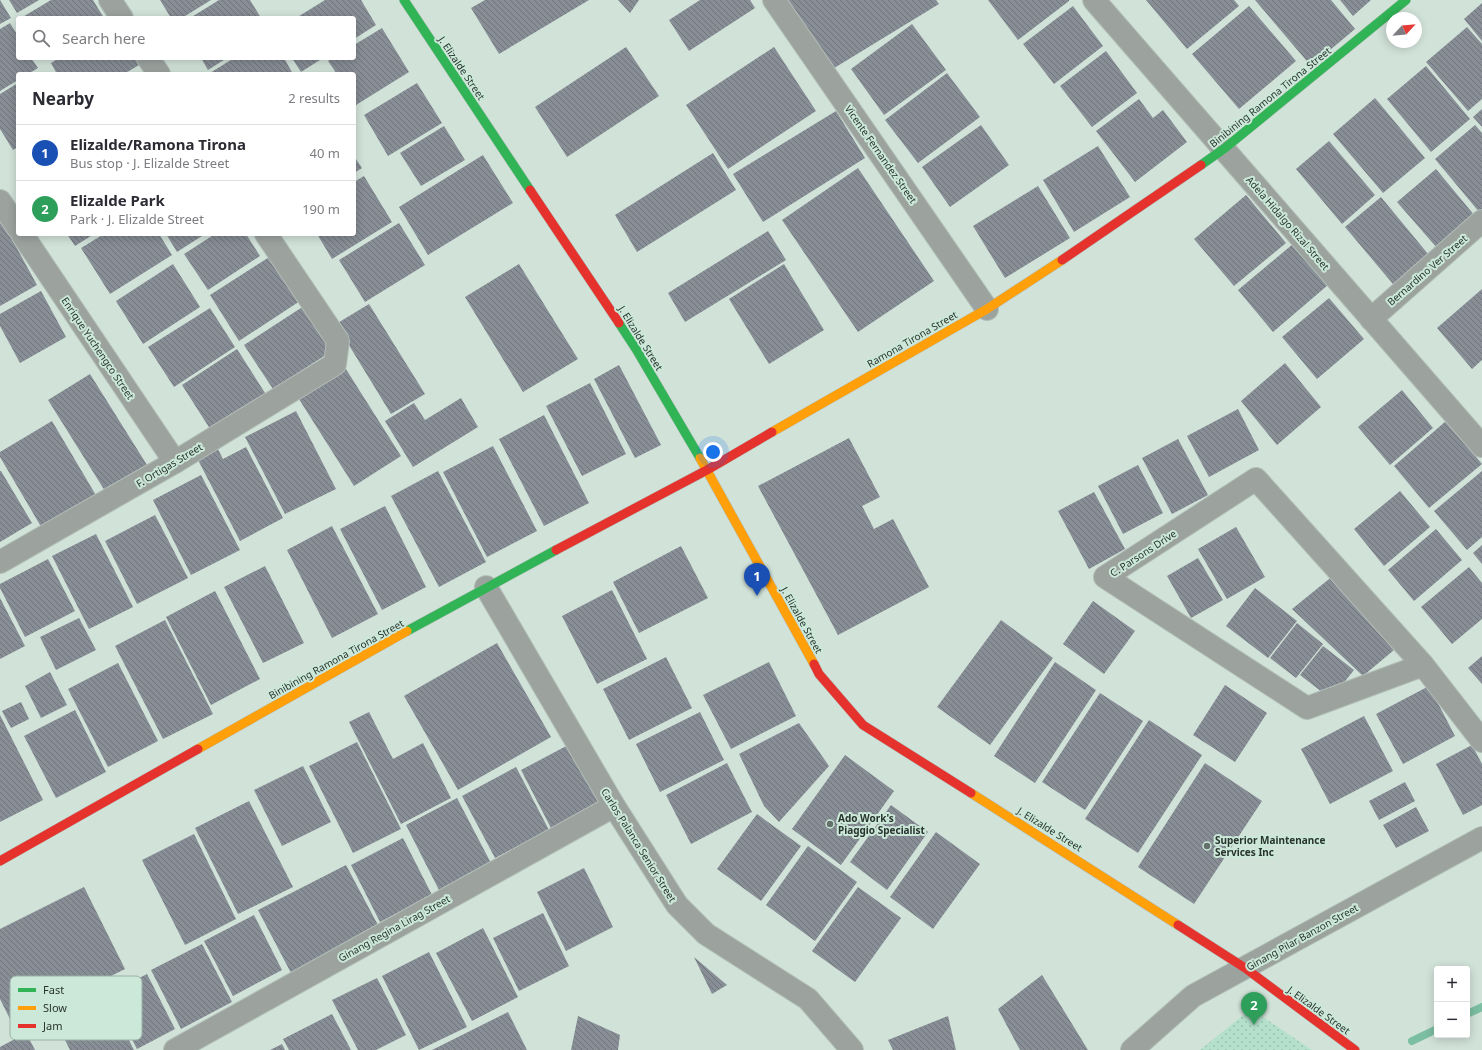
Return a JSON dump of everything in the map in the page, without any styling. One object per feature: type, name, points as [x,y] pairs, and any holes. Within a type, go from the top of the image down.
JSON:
[{"type":"street","points":[[110,0],[121,16]]},
{"type":"street","name":"J. Elizalde Street","points":[[404,0],[636,349],[707,470],[820,674],[864,725],[1245,968],[1356,1050]]},
{"type":"street","name":"Vicente Fernandez Street","points":[[774,0],[987,309]]},
{"type":"street","name":"Adela Hidalgo Rizal Street","points":[[1094,0],[1482,446]]},
{"type":"street","name":"Binibining Ramona Tirona Street","points":[[1144,205],[1224,148],[1406,0]]},
{"type":"street","points":[[149,60],[158,72]]},
{"type":"street","points":[[0,201],[16,225]]},
{"type":"street","name":"Ramona Tirona Street","points":[[685,481],[707,470],[987,309],[1144,205]]},
{"type":"street","name":"Bernardino Ver Street","points":[[1371,319],[1482,221]]},
{"type":"street","name":"Enrique Yuchengco Street","points":[[23,236],[175,462]]},
{"type":"street","name":"F. Ortigas Street","points":[[0,562],[175,462],[335,364],[338,341],[267,236]]},
{"type":"street","name":"C. Parsons Drive","points":[[1423,665],[1307,708],[1106,577],[1256,479],[1423,665],[1482,741]]},
{"type":"street","name":"Binibining Ramona Tirona Street","points":[[0,861],[486,587],[685,481]]},
{"type":"street","name":"Carlos Palanca Senior Street","points":[[486,587],[614,806],[677,905],[706,934],[808,999],[852,1050]]},
{"type":"street","name":"Ginang Regina Lirag Street","points":[[175,1050],[614,806]]},
{"type":"street","name":"Ginang Pilar Banzon Street","points":[[1132,1050],[1193,996],[1482,838]]},
{"type":"green space","points":[[1251,1009],[1312,1050],[1200,1050]]},
{"type":"building","points":[[0,0],[11,18],[0,24]]},
{"type":"building","points":[[9,0],[39,0],[17,13]]},
{"type":"building","points":[[51,0],[93,0],[103,16],[24,16]]},
{"type":"building","points":[[160,0],[211,0],[185,16],[170,16]]},
{"type":"building","points":[[219,0],[250,0],[260,16],[193,16]]},
{"type":"building","points":[[325,0],[361,0],[376,25],[356,38],[356,16],[299,16]]},
{"type":"building","points":[[485,0],[589,0],[499,54],[471,8]]},
{"type":"building","points":[[618,0],[639,0],[630,13]]},
{"type":"building","points":[[700,0],[750,0],[755,8],[689,51],[669,20]]},
{"type":"building","points":[[788,0],[936,0],[939,4],[831,70]]},
{"type":"building","points":[[988,0],[1069,0],[1069,1],[1018,40]]},
{"type":"building","points":[[1146,0],[1234,0],[1239,6],[1187,49]]},
{"type":"building","points":[[1255,0],[1331,0],[1355,29],[1311,66]]},
{"type":"building","points":[[1340,0],[1371,0],[1353,16]]},
{"type":"building","points":[[1482,3],[1482,41],[1464,19]]},
{"type":"building","points":[[1073,6],[1103,46],[1054,84],[1023,44]]},
{"type":"building","points":[[1249,6],[1296,61],[1239,109],[1192,54]]},
{"type":"building","points":[[10,23],[16,33],[16,60],[32,60],[38,68],[31,72],[16,72],[16,81],[0,91],[0,29]]},
{"type":"building","points":[[912,24],[946,70],[884,115],[851,69]]},
{"type":"building","points":[[1467,27],[1482,44],[1482,99],[1468,111],[1426,62]]},
{"type":"building","points":[[382,28],[409,72],[356,105],[356,72],[336,72],[328,61],[356,60],[356,44]]},
{"type":"building","points":[[626,47],[659,96],[567,157],[535,107]]},
{"type":"building","points":[[774,47],[816,111],[728,169],[686,105]]},
{"type":"building","points":[[1106,51],[1137,93],[1092,127],[1060,86]]},
{"type":"building","points":[[56,60],[136,60],[139,65],[127,72],[56,72],[51,63]]},
{"type":"building","points":[[202,60],[224,60],[208,70]]},
{"type":"building","points":[[231,60],[285,60],[292,72],[212,72]]},
{"type":"building","points":[[293,60],[320,60],[301,72]]},
{"type":"building","points":[[1426,66],[1470,119],[1431,152],[1387,99]]},
{"type":"building","points":[[947,73],[980,117],[918,163],[885,120]]},
{"type":"building","points":[[417,83],[442,123],[388,156],[364,115]]},
{"type":"building","points":[[16,84],[16,148],[13,150],[0,129],[0,94]]},
{"type":"building","points":[[1375,98],[1425,158],[1383,193],[1333,134]]},
{"type":"building","points":[[1139,99],[1153,118],[1163,110],[1187,142],[1135,182],[1096,131]]},
{"type":"building","points":[[1482,109],[1482,127],[1473,117]]},
{"type":"building","points":[[836,111],[865,158],[763,222],[733,174]]},
{"type":"building","points":[[981,125],[1009,165],[950,207],[922,167]]},
{"type":"building","points":[[1475,125],[1482,133],[1482,212],[1480,213],[1435,159]]},
{"type":"building","points":[[444,126],[465,160],[421,186],[400,153]]},
{"type":"building","points":[[1329,141],[1375,195],[1342,224],[1296,169]]},
{"type":"building","points":[[1098,146],[1130,197],[1074,232],[1043,180]]},
{"type":"building","points":[[713,153],[736,190],[637,252],[615,215]]},
{"type":"building","points":[[483,155],[513,203],[428,255],[399,207]]},
{"type":"building","points":[[356,159],[362,168],[356,172]]},
{"type":"building","points":[[858,168],[934,281],[858,332],[782,220]]},
{"type":"building","points":[[1436,169],[1475,216],[1437,248],[1397,202]]},
{"type":"building","points":[[364,176],[392,222],[332,259],[318,236],[356,236],[356,181]]},
{"type":"building","points":[[1038,186],[1070,238],[1005,278],[973,226]]},
{"type":"building","points":[[1246,195],[1286,243],[1234,286],[1194,239]]},
{"type":"building","points":[[1381,197],[1433,260],[1398,290],[1345,227]]},
{"type":"building","points":[[0,217],[37,285],[0,306]]},
{"type":"building","points":[[399,223],[425,265],[365,302],[339,260]]},
{"type":"building","points":[[768,231],[786,260],[685,322],[668,293]]},
{"type":"building","points":[[68,236],[91,236],[75,246]]},
{"type":"building","points":[[101,236],[160,236],[172,255],[110,294],[81,248]]},
{"type":"building","points":[[167,236],[202,236],[177,252]]},
{"type":"building","points":[[212,236],[247,236],[260,256],[208,290],[184,254]]},
{"type":"building","points":[[1293,244],[1328,285],[1273,332],[1238,290]]},
{"type":"building","points":[[271,256],[300,301],[239,341],[210,295]]},
{"type":"building","points":[[173,264],[200,307],[143,344],[116,301]]},
{"type":"building","points":[[519,264],[578,359],[523,392],[465,297]]},
{"type":"building","points":[[784,264],[824,330],[769,364],[729,299]]},
{"type":"building","points":[[1482,289],[1482,360],[1472,369],[1437,328]]},
{"type":"building","points":[[41,291],[66,337],[20,363],[0,326],[0,314]]},
{"type":"building","points":[[1329,298],[1364,339],[1317,379],[1282,337]]},
{"type":"building","points":[[307,304],[335,349],[273,389],[244,345]]},
{"type":"building","points":[[369,304],[425,394],[391,414],[336,324]]},
{"type":"building","points":[[210,308],[235,347],[174,387],[148,347]]},
{"type":"building","points":[[237,349],[267,396],[212,432],[182,385]]},
{"type":"building","points":[[1285,363],[1321,407],[1277,445],[1241,401]]},
{"type":"building","points":[[619,365],[661,445],[635,458],[594,379]]},
{"type":"building","points":[[344,366],[401,456],[354,486],[297,396]]},
{"type":"building","points":[[90,374],[147,465],[105,491],[48,400]]},
{"type":"building","points":[[590,383],[626,454],[582,476],[546,406]]},
{"type":"building","points":[[1402,390],[1433,428],[1390,465],[1358,427]]},
{"type":"building","points":[[461,398],[478,427],[413,467],[385,421],[414,403],[425,420]]},
{"type":"building","points":[[1238,409],[1259,450],[1209,477],[1187,436]]},
{"type":"building","points":[[296,411],[336,489],[285,514],[245,437]]},
{"type":"building","points":[[544,415],[589,503],[544,526],[499,439]]},
{"type":"building","points":[[52,421],[97,497],[43,530],[0,457],[0,452]]},
{"type":"building","points":[[1446,421],[1482,464],[1429,508],[1394,466]]},
{"type":"building","points":[[849,438],[880,497],[862,506],[874,529],[893,519],[929,587],[838,635],[758,486]]},
{"type":"building","points":[[1178,439],[1208,495],[1172,514],[1142,458]]},
{"type":"building","points":[[493,446],[537,531],[487,557],[443,472]]},
{"type":"building","points":[[217,447],[223,459],[246,447],[283,518],[240,541],[197,458]]},
{"type":"building","points":[[1138,465],[1163,513],[1123,534],[1098,486]]},
{"type":"building","points":[[0,471],[32,523],[0,542]]},
{"type":"building","points":[[438,471],[486,562],[439,587],[391,496]]},
{"type":"building","points":[[1482,471],[1482,537],[1467,550],[1434,511]]},
{"type":"building","points":[[201,475],[240,550],[191,575],[153,500]]},
{"type":"building","points":[[1400,491],[1430,527],[1384,566],[1354,529]]},
{"type":"building","points":[[1094,492],[1125,549],[1089,569],[1058,511]]},
{"type":"building","points":[[385,506],[426,587],[382,610],[340,529]]},
{"type":"building","points":[[155,515],[188,578],[137,604],[105,541]]},
{"type":"building","points":[[332,526],[378,614],[332,638],[287,550]]},
{"type":"building","points":[[1236,527],[1265,577],[1227,599],[1198,549]]},
{"type":"building","points":[[1436,529],[1462,560],[1414,601],[1388,570]]},
{"type":"building","points":[[96,534],[133,607],[89,629],[52,556]]},
{"type":"building","points":[[1482,545],[1482,564],[1473,553]]},
{"type":"building","points":[[681,546],[708,598],[639,633],[613,582]]},
{"type":"building","points":[[1198,558],[1223,600],[1191,618],[1167,576]]},
{"type":"building","points":[[48,559],[75,611],[25,637],[0,588],[0,584]]},
{"type":"building","points":[[265,566],[304,643],[263,663],[224,587]]},
{"type":"building","points":[[1469,567],[1482,583],[1482,619],[1452,644],[1421,607]]},
{"type":"building","points":[[1334,575],[1394,650],[1363,676],[1292,609]]},
{"type":"building","points":[[1255,588],[1297,621],[1268,658],[1226,626]]},
{"type":"building","points":[[612,590],[647,659],[597,684],[562,616]]},
{"type":"building","points":[[215,591],[260,679],[211,705],[166,617]]},
{"type":"building","points":[[0,598],[25,646],[0,659]]},
{"type":"building","points":[[1093,601],[1135,631],[1104,674],[1063,644]]},
{"type":"building","points":[[79,618],[96,650],[56,670],[40,637]]},
{"type":"building","points":[[165,620],[213,714],[163,739],[115,646]]},
{"type":"building","points":[[1001,620],[1053,658],[990,745],[937,707]]},
{"type":"building","points":[[1297,623],[1323,644],[1296,678],[1270,658]]},
{"type":"building","points":[[497,643],[551,737],[458,790],[404,696]]},
{"type":"building","points":[[1323,646],[1354,670],[1331,699],[1300,675]]},
{"type":"building","points":[[1482,656],[1482,684],[1468,668]]},
{"type":"building","points":[[666,657],[692,708],[629,740],[603,689]]},
{"type":"building","points":[[769,662],[796,716],[731,749],[703,695]]},
{"type":"building","points":[[1055,662],[1096,690],[1035,783],[994,756]]},
{"type":"building","points":[[118,663],[158,741],[108,767],[68,689]]},
{"type":"building","points":[[50,672],[67,705],[41,718],[25,686]]},
{"type":"building","points":[[1225,685],[1267,713],[1235,762],[1193,735]]},
{"type":"building","points":[[1429,686],[1455,736],[1403,764],[1376,714]]},
{"type":"building","points":[[1100,693],[1143,721],[1085,810],[1042,782]]},
{"type":"building","points":[[21,702],[29,719],[11,728],[2,711]]},
{"type":"building","points":[[75,710],[106,772],[56,798],[24,736]]},
{"type":"building","points":[[369,712],[393,759],[423,743],[451,798],[401,824],[349,722]]},
{"type":"building","points":[[700,712],[724,760],[660,792],[636,744]]},
{"type":"building","points":[[0,715],[43,800],[0,822]]},
{"type":"building","points":[[1364,716],[1393,771],[1330,804],[1301,749]]},
{"type":"building","points":[[1149,720],[1202,755],[1138,853],[1085,819]]},
{"type":"building","points":[[799,723],[829,766],[779,822],[764,806],[739,754]]},
{"type":"building","points":[[357,742],[401,829],[353,853],[309,766]]},
{"type":"building","points":[[572,743],[603,803],[552,830],[521,770]]},
{"type":"building","points":[[1472,745],[1482,764],[1482,805],[1463,815],[1436,764]]},
{"type":"building","points":[[845,755],[894,791],[841,865],[792,829]]},
{"type":"building","points":[[727,763],[752,812],[691,844],[666,795]]},
{"type":"building","points":[[1205,763],[1262,801],[1194,904],[1138,867]]},
{"type":"building","points":[[303,766],[331,822],[282,846],[254,790]]},
{"type":"building","points":[[516,767],[549,830],[495,858],[462,796]]},
{"type":"building","points":[[1405,782],[1415,801],[1379,820],[1369,801]]},
{"type":"building","points":[[457,798],[494,869],[442,896],[406,825]]},
{"type":"building","points":[[249,801],[293,887],[238,914],[195,828]]},
{"type":"building","points":[[891,805],[928,832],[887,890],[850,862]]},
{"type":"building","points":[[1416,807],[1429,831],[1396,848],[1383,825]]},
{"type":"building","points":[[757,814],[801,846],[761,901],[717,869]]},
{"type":"building","points":[[936,832],[980,864],[933,929],[890,897]]},
{"type":"building","points":[[194,834],[236,919],[185,945],[142,860]]},
{"type":"building","points":[[403,838],[432,895],[380,922],[351,865]]},
{"type":"building","points":[[808,846],[857,882],[815,941],[766,905]]},
{"type":"building","points":[[346,865],[379,927],[291,973],[258,910]]},
{"type":"building","points":[[584,868],[613,927],[566,951],[537,892]]},
{"type":"building","points":[[84,887],[125,969],[111,976],[10,976],[10,1019],[0,999],[0,929]]},
{"type":"building","points":[[858,887],[901,918],[855,982],[812,951]]},
{"type":"building","points":[[543,913],[569,966],[519,991],[493,938]]},
{"type":"building","points":[[254,915],[282,970],[233,996],[204,941]]},
{"type":"building","points":[[483,928],[518,997],[472,1021],[436,953]]},
{"type":"building","points":[[202,944],[232,1002],[181,1029],[151,970]]},
{"type":"building","points":[[429,952],[467,1027],[419,1050],[382,976]]},
{"type":"building","points":[[694,957],[727,985],[712,994]]},
{"type":"building","points":[[147,974],[175,1029],[137,1049],[132,1040],[142,1040],[142,977]]},
{"type":"building","points":[[1042,975],[1088,1050],[1020,1050],[998,1009]]},
{"type":"building","points":[[377,978],[406,1035],[376,1050],[358,1050],[332,1000]]},
{"type":"building","points":[[508,1012],[527,1050],[432,1050]]},
{"type":"building","points":[[332,1014],[351,1050],[289,1050],[283,1039]]},
{"type":"building","points":[[578,1016],[620,1035],[618,1050],[571,1050]]},
{"type":"building","points":[[948,1016],[956,1050],[893,1050],[888,1040]]},
{"type":"building","points":[[13,1040],[30,1040],[35,1050],[0,1050],[0,1047]]},
{"type":"building","points":[[65,1040],[129,1040],[134,1050],[70,1050]]},
{"type":"building","points":[[282,1044],[285,1050],[270,1050]]},
{"type":"waterway","points":[[1470,1013],[1482,1007]]},
{"type":"waterway","points":[[1412,1041],[1434,1030]]},
{"type":"traffic: fast","points":[[404,0],[530,190]]},
{"type":"traffic: fast","points":[[1201,165],[1225,148],[1406,0]]},
{"type":"traffic: fast","points":[[619,323],[636,349],[700,458]]},
{"type":"traffic: fast","points":[[407,631],[556,550]]},
{"type":"traffic: slow","points":[[772,432],[987,309],[1062,260]]},
{"type":"traffic: slow","points":[[700,458],[814,664]]},
{"type":"traffic: slow","points":[[198,749],[407,631]]},
{"type":"traffic: slow","points":[[971,793],[1178,925]]},
{"type":"traffic: jam","points":[[1062,260],[1201,165]]},
{"type":"traffic: jam","points":[[530,190],[619,323]]},
{"type":"traffic: jam","points":[[556,550],[707,470],[772,432]]},
{"type":"traffic: jam","points":[[814,664],[819,674],[863,725],[971,793]]},
{"type":"traffic: jam","points":[[0,861],[198,749]]},
{"type":"traffic: jam","points":[[1178,925],[1245,968],[1355,1050]]},
{"type":"place","name":"Elizalde/Ramona Tirona","points":[[757,596]]},
{"type":"place","name":"Ado Work's Piaggio Specialist","points":[[830,824]]},
{"type":"place","name":"Superior Maintenance Services Inc","points":[[1207,846]]},
{"type":"place","name":"Elizalde Park","points":[[1254,1025]]}]
